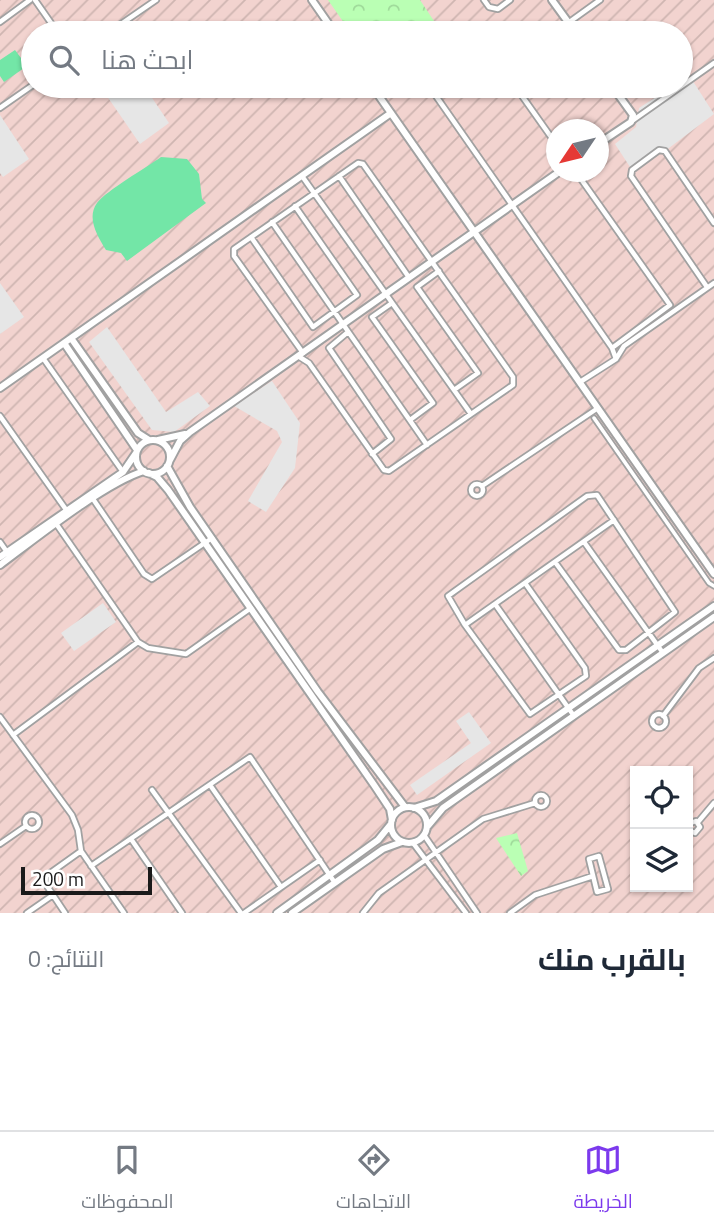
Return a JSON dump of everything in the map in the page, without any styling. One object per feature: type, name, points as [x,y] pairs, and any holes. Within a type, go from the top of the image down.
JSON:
[{"type":"street","points":[[0,22],[32,0],[49,21]]},
{"type":"street","points":[[125,21],[156,0]]},
{"type":"street","points":[[312,0],[327,21]]},
{"type":"street","points":[[484,0],[489,7],[498,9],[510,0]]},
{"type":"street","points":[[552,0],[567,21]]},
{"type":"street","points":[[571,21],[600,0]]},
{"type":"street","points":[[693,78],[714,63]]},
{"type":"street","points":[[0,108],[21,93]]},
{"type":"street","points":[[380,98],[714,574]]},
{"type":"street","points":[[437,98],[612,348],[615,359]]},
{"type":"street","points":[[523,98],[546,130]]},
{"type":"street","points":[[621,98],[633,115],[631,122]]},
{"type":"street","points":[[609,137],[665,98]]},
{"type":"street","points":[[0,388],[391,113]]},
{"type":"street","points":[[707,287],[631,176],[632,170],[660,150],[665,151],[714,223]]},
{"type":"street","points":[[358,163],[363,164],[513,377],[513,385],[389,471],[384,470],[372,454],[234,256],[234,248],[315,193],[358,163]]},
{"type":"street","points":[[302,176],[471,414]]},
{"type":"street","points":[[339,176],[408,276]]},
{"type":"street","points":[[0,565],[128,477],[146,472],[159,473],[169,463],[180,441],[190,432],[546,181]]},
{"type":"street","points":[[583,182],[670,305],[679,307]]},
{"type":"street","points":[[251,237],[313,327],[357,295],[295,206]]},
{"type":"street","points":[[272,222],[427,445]]},
{"type":"street","points":[[439,271],[417,287],[478,373],[454,390]]},
{"type":"street","points":[[580,382],[615,359],[624,346],[714,283]]},
{"type":"street","points":[[392,303],[372,317],[433,403],[410,420]]},
{"type":"street","points":[[612,348],[670,305]]},
{"type":"street","points":[[348,332],[329,348],[391,439],[372,454]]},
{"type":"street","points":[[71,338],[138,433],[169,449],[169,463],[212,538],[405,807],[414,808],[436,801],[502,752],[714,617]]},
{"type":"street","points":[[64,343],[136,452],[137,464],[158,477],[168,490],[374,785],[390,809],[394,834],[402,842]]},
{"type":"street","points":[[302,353],[309,363]]},
{"type":"street","points":[[43,357],[123,472]]},
{"type":"street","points":[[482,486],[598,408]]},
{"type":"street","points":[[0,416],[67,511]]},
{"type":"street","points":[[594,418],[709,583],[714,586]]},
{"type":"street","points":[[0,557],[123,472],[136,452],[153,440],[190,432]]},
{"type":"street","points":[[525,583],[585,668],[586,676],[536,712],[526,711],[465,625],[448,596],[464,582],[592,494],[597,495],[674,608],[672,617],[626,650],[615,648],[555,562]]},
{"type":"street","points":[[93,499],[148,578],[157,578],[212,538]]},
{"type":"street","points":[[465,625],[614,520]]},
{"type":"street","points":[[57,525],[138,642],[148,648],[186,654],[258,604]]},
{"type":"street","points":[[584,541],[660,650]]},
{"type":"street","points":[[0,542],[7,552]]},
{"type":"street","points":[[495,604],[574,716]]},
{"type":"street","points":[[413,843],[443,808],[574,716],[714,606]]},
{"type":"street","points":[[13,735],[138,642]]},
{"type":"street","points":[[663,716],[699,668],[714,658]]},
{"type":"street","points":[[0,717],[72,815],[78,830],[81,851],[124,913]]},
{"type":"street","points":[[91,866],[250,757],[335,883]]},
{"type":"street","points":[[210,785],[281,887]]},
{"type":"street","points":[[152,790],[243,913],[320,860]]},
{"type":"street","points":[[363,913],[379,893],[482,819],[535,803]]},
{"type":"street","points":[[693,833],[699,831],[698,822],[714,803]]},
{"type":"street","points":[[276,913],[378,840],[405,807]]},
{"type":"street","points":[[414,808],[424,815],[426,831],[435,853],[477,913]]},
{"type":"street","points":[[693,821],[698,822]]},
{"type":"street","points":[[0,844],[26,826]]},
{"type":"street","points":[[131,839],[182,913]]},
{"type":"street","points":[[292,913],[383,849],[402,842],[413,843],[427,858],[466,913]]},
{"type":"street","points":[[65,913],[45,883],[46,876],[81,851]]},
{"type":"street","points":[[600,856],[608,889],[597,892],[593,876],[589,859],[600,856]]},
{"type":"street","points":[[510,913],[536,895],[593,876]]},
{"type":"street","points":[[27,913],[53,895]]},
{"type":"shaded area","points":[[0,0],[714,0],[714,913],[0,913]]},
{"type":"shaded area","points":[[693,81],[714,114],[665,151],[659,150],[632,170],[615,144],[636,127],[639,108],[654,98],[693,98]]},
{"type":"shaded area","points":[[108,98],[152,98],[169,123],[140,144]]},
{"type":"shaded area","points":[[0,115],[29,159],[3,177],[0,173]]},
{"type":"shaded area","points":[[0,283],[24,317],[0,334]]},
{"type":"shaded area","points":[[107,327],[166,412],[198,392],[210,406],[174,432],[152,430],[89,342]]},
{"type":"shaded area","points":[[272,381],[300,423],[295,468],[266,512],[248,501],[282,442],[277,431],[234,406]]},
{"type":"shaded area","points":[[103,603],[116,622],[74,651],[61,633]]},
{"type":"shaded area","points":[[469,712],[491,743],[417,795],[410,785],[471,743],[456,721]]},
{"type":"green space","points":[[328,0],[420,0],[434,21],[343,21]]},
{"type":"green space","points":[[15,50],[21,58],[21,70],[4,82],[0,76],[0,60]]},
{"type":"green space","points":[[161,157],[187,159],[199,174],[202,199],[206,203],[127,261],[121,253],[106,250],[94,227],[94,209],[109,192]]},
{"type":"green space","points":[[517,833],[528,871],[521,876],[496,838]]}]
